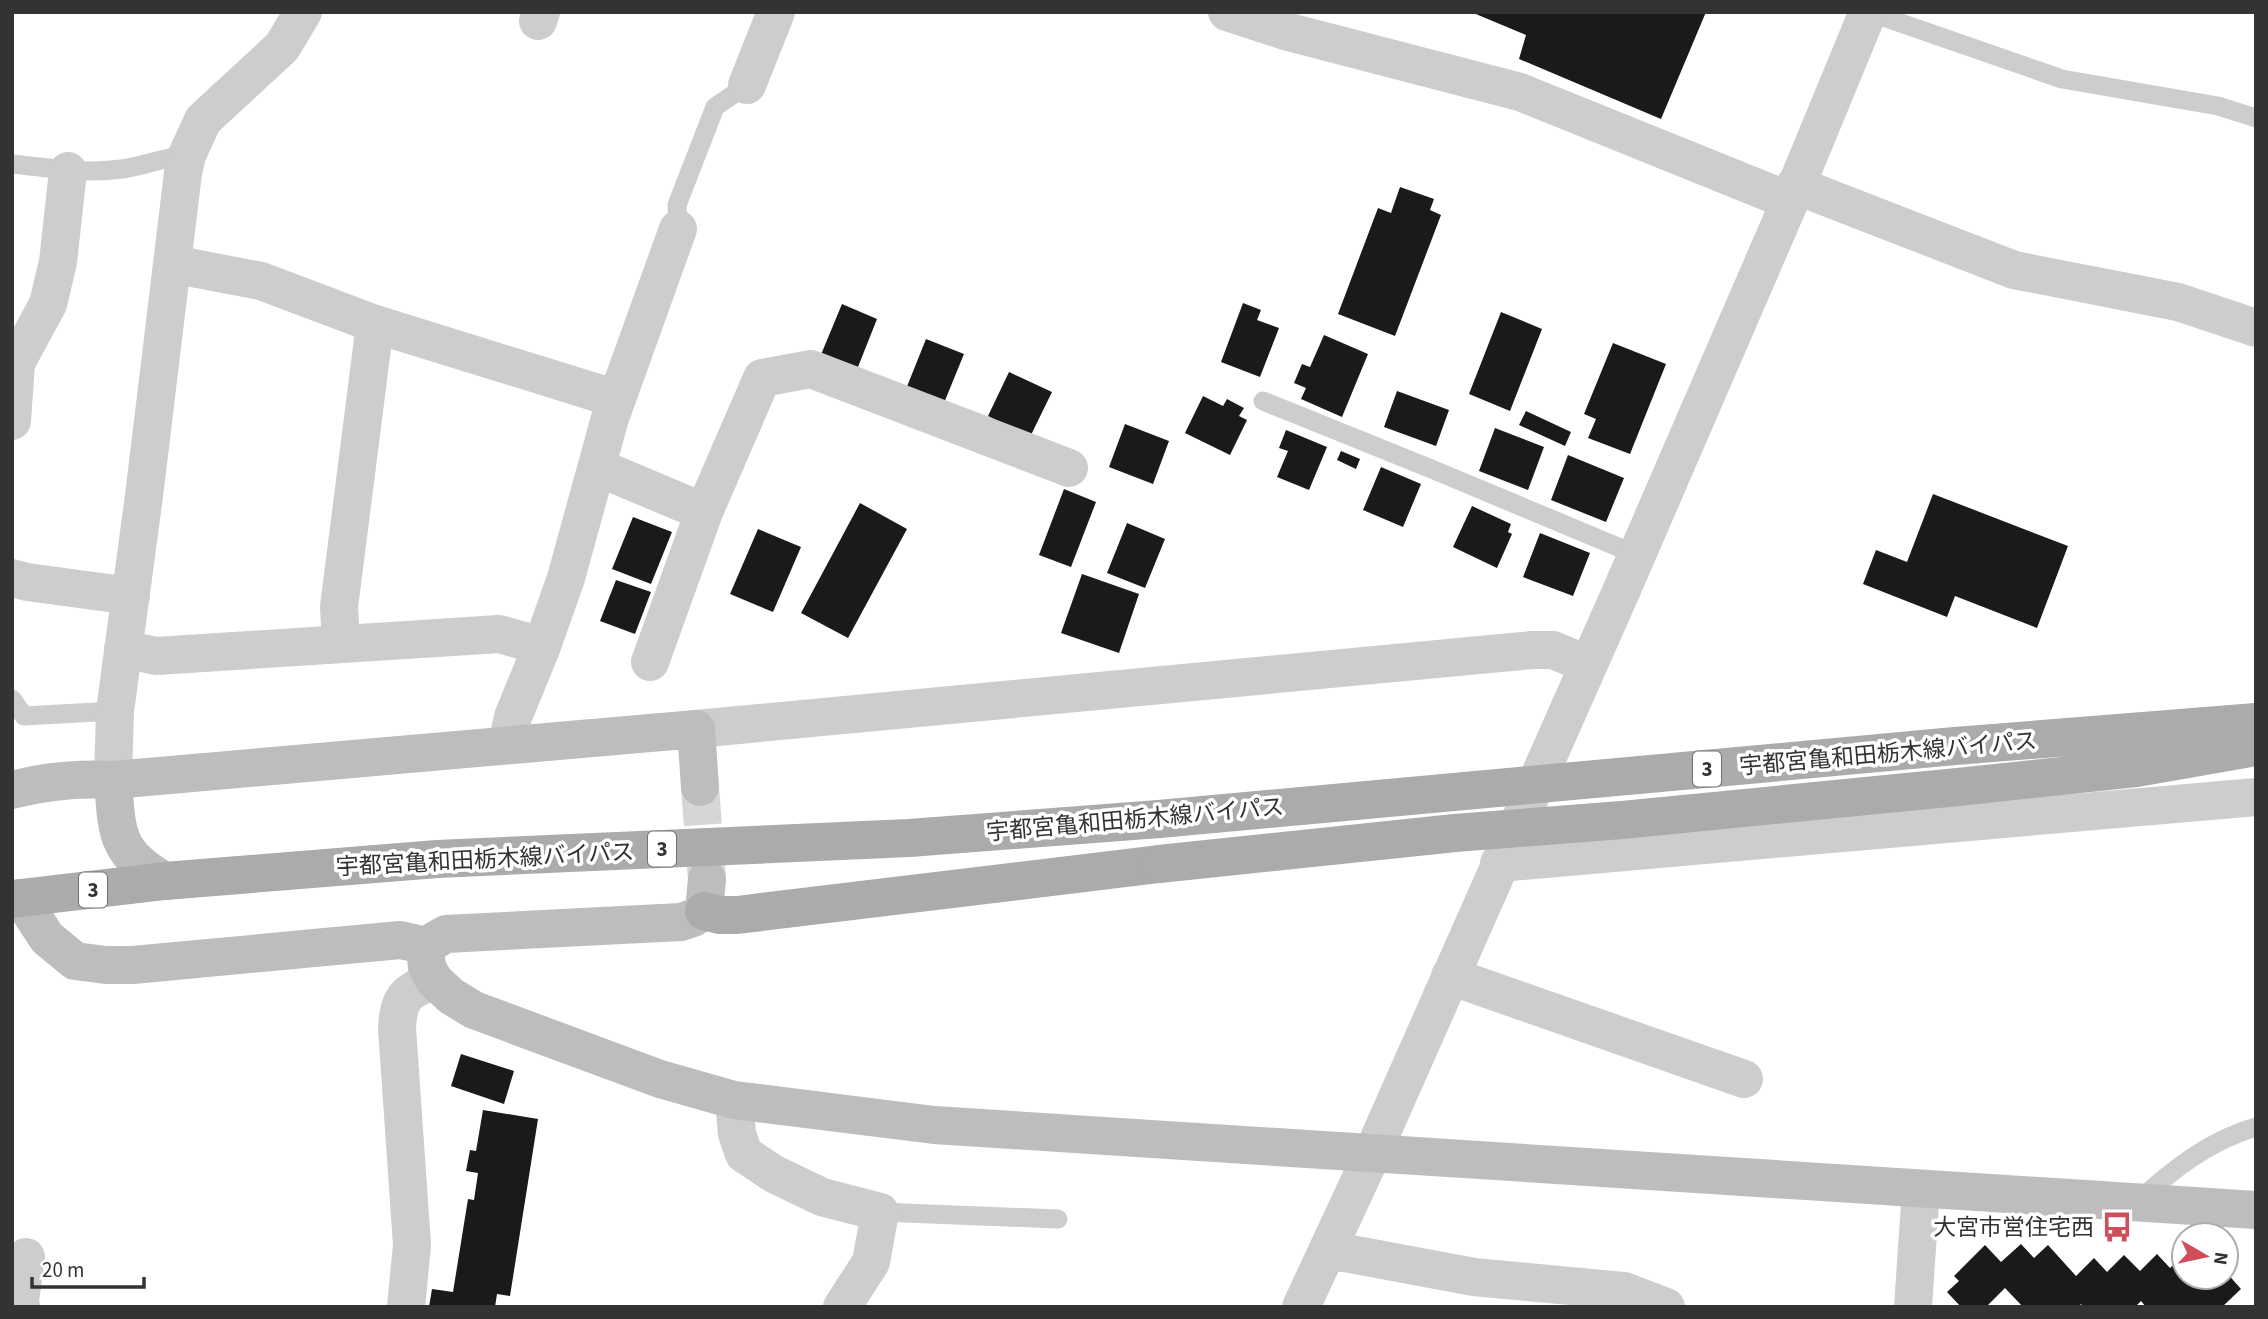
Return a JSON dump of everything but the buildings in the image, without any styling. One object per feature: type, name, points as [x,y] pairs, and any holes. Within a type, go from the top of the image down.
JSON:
[{"type":"main road","name":"宇都宮亀和田栃木線バイパス","points":[[17,899],[165,881],[437,859],[909,838],[1159,819],[1955,746],[2256,722]]},
{"type":"main road","points":[[706,895],[720,915],[737,915],[1159,864],[2136,768],[2256,747]]},
{"type":"street","points":[[165,881],[142,868],[133,859],[116,829],[113,780],[115,711],[187,155],[203,120],[282,47],[303,12]]},
{"type":"street","points":[[747,85],[776,12]]},
{"type":"street","points":[[1227,12],[1284,32],[1520,92],[1792,193],[2014,270],[2178,302],[2256,328]]},
{"type":"street","points":[[1301,1307],[1373,1152],[1637,555],[1868,12]]},
{"type":"street","points":[[12,421],[16,363],[48,304],[58,262],[68,171]]},
{"type":"street","points":[[507,745],[513,717],[566,579],[617,399],[678,229]]},
{"type":"street","points":[[172,264],[261,281],[375,324],[617,399]]},
{"type":"street","points":[[341,644],[339,607],[375,324]]},
{"type":"street","points":[[650,662],[704,512],[762,378],[811,369],[1069,468]]},
{"type":"street","points":[[597,467],[704,512]]},
{"type":"street","points":[[12,578],[131,596]]},
{"type":"street","points":[[123,649],[156,656],[499,634],[542,646]]},
{"type":"street","points":[[12,790],[50,781],[113,780],[696,729],[1532,650],[1553,650],[1587,664]]},
{"type":"street","points":[[696,729],[700,787]]},
{"type":"street","points":[[1499,863],[2256,797]]},
{"type":"street","points":[[406,1307],[411,1245],[398,1009],[429,965],[432,942],[446,934],[681,922],[693,918],[706,895]]},
{"type":"street","points":[[17,899],[47,938],[75,961],[133,965],[400,940],[429,965],[451,996],[474,1010],[660,1079],[734,1100],[934,1125],[2256,1210]]},
{"type":"street","points":[[1450,976],[1744,1079]]},
{"type":"street","points":[[734,1100],[737,1134],[744,1154],[774,1174],[822,1197],[880,1212],[871,1262],[842,1307]]},
{"type":"street","points":[[1913,1307],[1921,1189]]},
{"type":"street","points":[[1329,1250],[1402,1265],[1469,1292],[1624,1291],[1666,1307]]},
{"type":"street","points":[[21,1307],[26,1257]]},
{"type":"lane","points":[[1868,12],[2062,79],[2218,106],[2256,118]]},
{"type":"lane","points":[[678,229],[677,205],[715,107],[747,85]]},
{"type":"lane","points":[[12,164],[68,171],[100,171],[187,155]]},
{"type":"lane","points":[[1263,401],[1637,555]]},
{"type":"lane","points":[[12,699],[24,716],[115,711]]},
{"type":"lane","points":[[2136,1202],[2176,1167],[2239,1132],[2256,1127]]},
{"type":"lane","points":[[880,1212],[1058,1219]]},
{"type":"tunnel","points":[[700,787],[707,879]]},
{"type":"place","name":"大宮市営住宅西","points":[[2117,1227]]}]
